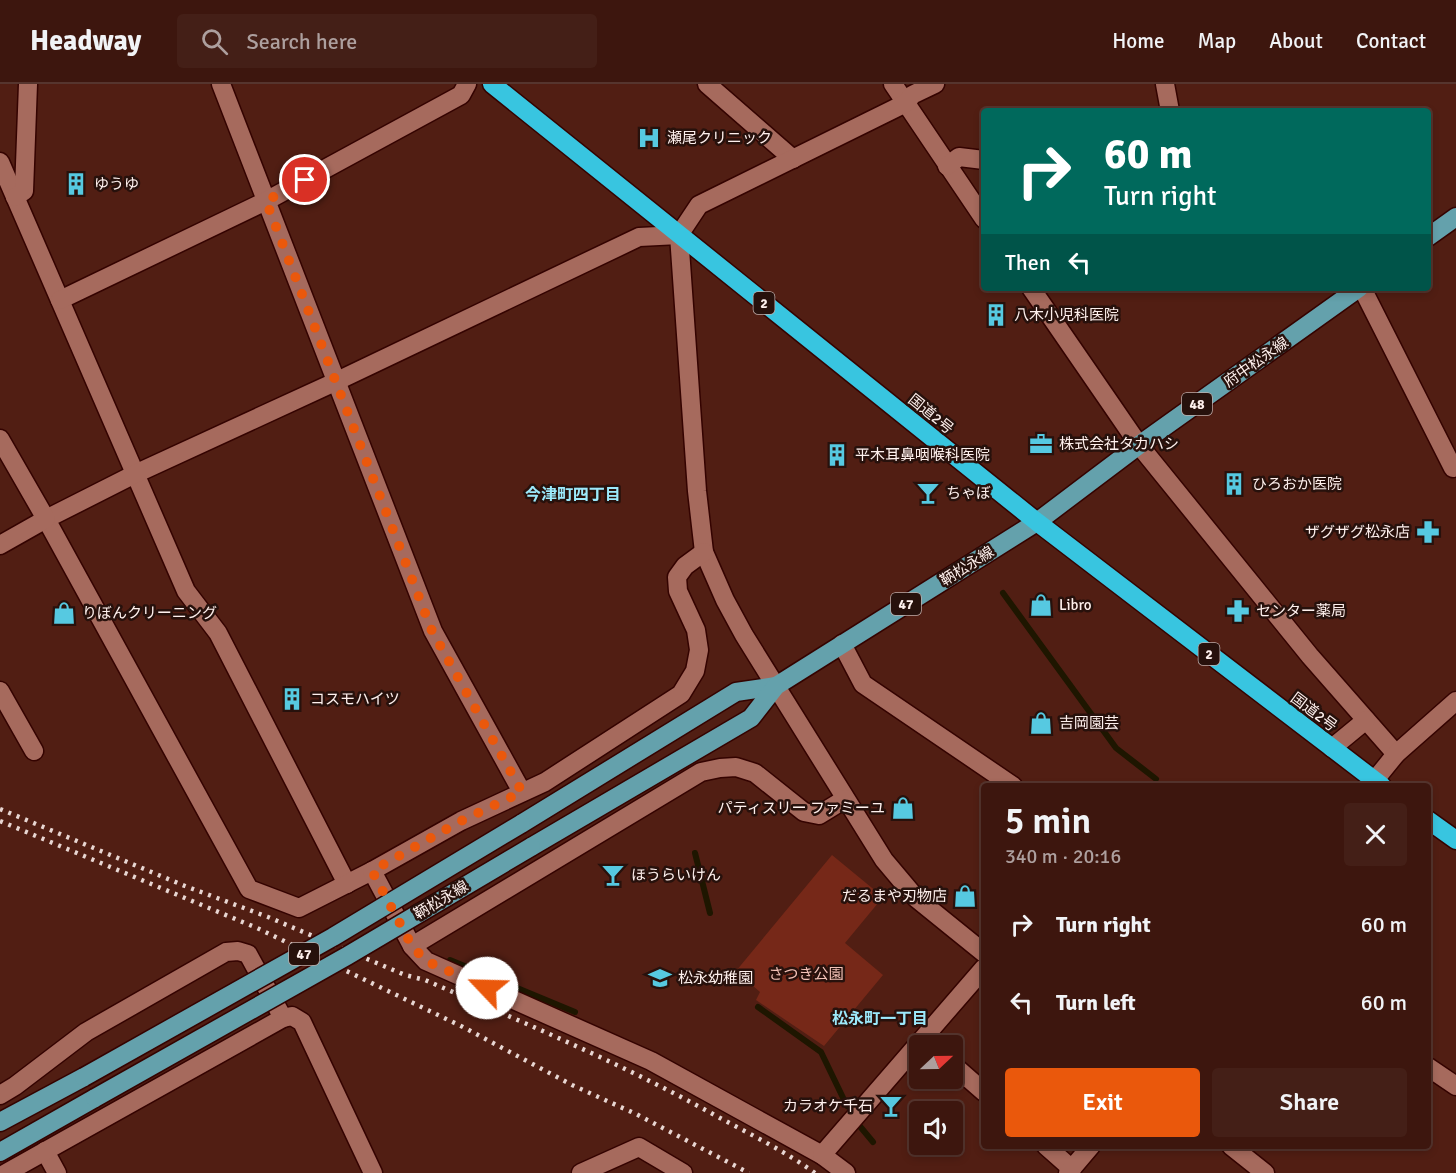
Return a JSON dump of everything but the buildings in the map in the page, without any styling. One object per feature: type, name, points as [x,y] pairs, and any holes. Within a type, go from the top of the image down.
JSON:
[{"type":"highway","name":"国道2号","points":[[492,84],[1037,522],[1332,748],[1374,783]]},
{"type":"highway","points":[[1431,822],[1456,840]]},
{"type":"main road","points":[[1431,235],[1456,217]]},
{"type":"main road","name":"府中松永線","points":[[1037,522],[1139,445],[1357,291]]},
{"type":"main road","name":"鞆松永線","points":[[0,1152],[347,956],[751,718],[776,686],[1037,522]]},
{"type":"main road","name":"鞆松永線","points":[[0,1122],[333,938],[736,692],[776,686]]},
{"type":"street","points":[[15,197],[24,191],[28,84]]},
{"type":"street","points":[[221,84],[432,631],[522,792]]},
{"type":"street","points":[[60,300],[266,201],[461,96],[467,84]]},
{"type":"street","points":[[707,84],[793,159]]},
{"type":"street","points":[[893,84],[981,215]]},
{"type":"street","points":[[934,84],[912,95],[906,104],[699,205],[679,235],[696,491],[704,552],[725,600],[744,635],[884,860],[916,898],[981,951]]},
{"type":"street","points":[[1165,84],[1169,108]]},
{"type":"street","points":[[947,165],[959,157],[981,160]]},
{"type":"street","points":[[0,162],[186,591],[218,633],[347,884]]},
{"type":"street","points":[[0,545],[135,474],[335,382],[639,237],[679,235]]},
{"type":"street","points":[[1033,291],[1139,445],[1310,656],[1396,754]]},
{"type":"street","points":[[1363,291],[1452,468],[1456,466]]},
{"type":"street","points":[[0,439],[249,889],[299,908],[372,871],[461,821],[545,782],[681,694],[695,671],[699,650],[696,630],[678,591],[677,577],[686,566],[704,552]]},
{"type":"street","points":[[842,644],[864,684],[1009,783]]},
{"type":"street","points":[[0,691],[34,751]]},
{"type":"street","points":[[1376,783],[1396,754],[1456,701]]},
{"type":"street","points":[[1332,748],[1366,720]]},
{"type":"street","points":[[412,946],[701,772],[736,767],[755,774],[804,812],[819,815],[845,799]]},
{"type":"street","points":[[372,871],[412,946],[426,961],[651,1061],[822,1155],[846,1173]]},
{"type":"street","points":[[0,1095],[86,1032],[226,952],[238,951],[249,954],[283,1018]]},
{"type":"street","points":[[933,1035],[981,972]]},
{"type":"street","points":[[6,1173],[283,1018],[292,1016],[302,1022],[373,1173]]},
{"type":"street","points":[[822,1155],[909,1062]]},
{"type":"street","points":[[1431,1069],[1456,1086]]},
{"type":"street","points":[[963,1074],[981,1089]]},
{"type":"street","points":[[581,1173],[639,1147],[675,1171]]},
{"type":"street","points":[[1049,1149],[1070,1171],[1088,1149]]},
{"type":"street","points":[[1235,1149],[1265,1173]]},
{"type":"street","points":[[45,1151],[57,1173]]},
{"type":"green space","name":"さつき公園","points":[[832,855],[883,897],[845,943],[883,975],[824,1046],[756,1000],[760,992],[736,971]]},
{"type":"waterway","points":[[1003,593],[1116,748],[1156,779]]},
{"type":"waterway","points":[[695,853],[710,913]]},
{"type":"waterway","points":[[450,960],[575,1012]]},
{"type":"waterway","points":[[758,1007],[821,1052],[847,1106]]},
{"type":"waterway","points":[[858,1124],[873,1142]]},
{"type":"railway","points":[[0,809],[405,975],[425,980],[611,1062],[769,1144],[815,1173]]},
{"type":"railway","points":[[0,821],[257,928],[463,1027],[572,1085],[636,1114],[749,1173]]},
{"type":"place","name":"瀬尾クリニック","points":[[649,138]]},
{"type":"place","name":"ゆうゆ","points":[[76,184]]},
{"type":"place","name":"八木小児科医院","points":[[996,315]]},
{"type":"place","name":"株式会社タカハシ","points":[[1041,444]]},
{"type":"place","name":"平木耳鼻咽喉科医院","points":[[837,455]]},
{"type":"place","name":"ひろおか医院","points":[[1234,484]]},
{"type":"place","name":"ちゃぼ","points":[[928,493]]},
{"type":"place","name":"ザグザグ松永店","points":[[1428,532]]},
{"type":"place","name":"Libro","points":[[1041,605]]},
{"type":"place","name":"センター薬局","points":[[1238,611]]},
{"type":"place","name":"りぼんクリーニング","points":[[64,613]]},
{"type":"place","name":"コスモハイツ","points":[[292,699]]},
{"type":"place","name":"吉岡園芸","points":[[1041,723]]},
{"type":"place","name":"パティスリー ファミーユ","points":[[903,808]]},
{"type":"place","name":"ほうらいけん","points":[[613,875]]},
{"type":"place","name":"だるまや刃物店","points":[[965,896]]},
{"type":"place","name":"松永幼稚園","points":[[660,978]]},
{"type":"place","name":"カラオケ千石","points":[[891,1106]]},
{"type":"district","name":"今津町四丁目","points":[[573,494]]},
{"type":"district","name":"松永町一丁目","points":[[880,1018]]},
{"type":"route","points":[[305,180],[266,201],[432,631],[522,792],[461,821],[372,871],[412,946],[426,961],[487,988]]}]
